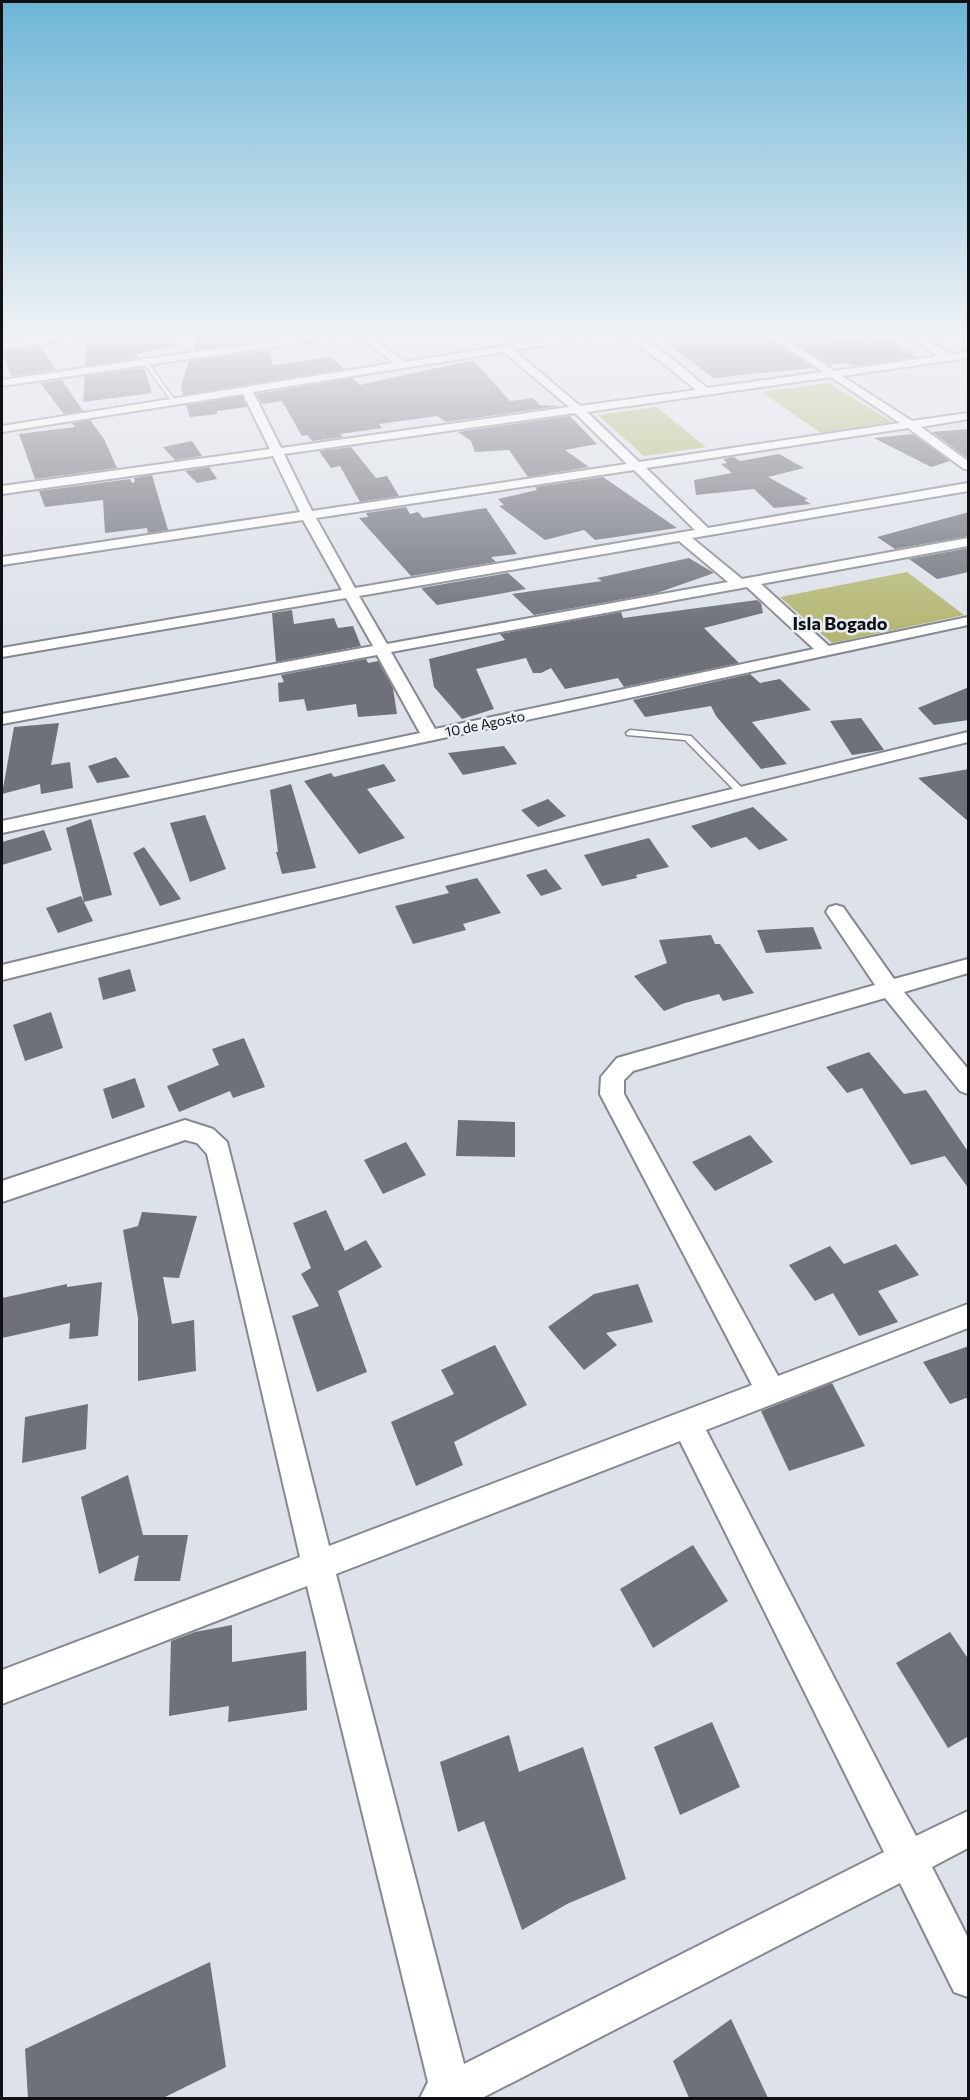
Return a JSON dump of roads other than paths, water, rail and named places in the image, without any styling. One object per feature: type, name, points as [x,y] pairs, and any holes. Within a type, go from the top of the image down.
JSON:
[{"type":"street","points":[[268,434],[308,516],[430,736]]},
{"type":"street","points":[[2,490],[406,434]]},
{"type":"street","points":[[602,434],[704,531]]},
{"type":"street","points":[[2,561],[852,434]]},
{"type":"street","points":[[924,434],[969,466]]},
{"type":"street","points":[[2,653],[680,535],[965,490]]},
{"type":"street","points":[[680,535],[744,583],[824,650]]},
{"type":"street","points":[[2,719],[384,651],[969,542]]},
{"type":"street","name":"10 de Agosto","points":[[2,827],[824,650],[969,621]]},
{"type":"street","points":[[2,973],[969,737]]},
{"type":"street","points":[[836,912],[888,987],[969,1085]]},
{"type":"street","points":[[771,1392],[612,1094],[612,1077],[625,1064],[888,987],[969,966]]},
{"type":"street","points":[[2,1190],[185,1130],[205,1136],[219,1149],[448,2097],[969,1829]]},
{"type":"street","points":[[2,1687],[969,1316]]},
{"type":"street","points":[[687,1424],[969,1978]]},
{"type":"lane","points":[[630,733],[688,738],[741,792]]},
{"type":"district","name":"Isla Bogado","points":[[840,624]]}]
